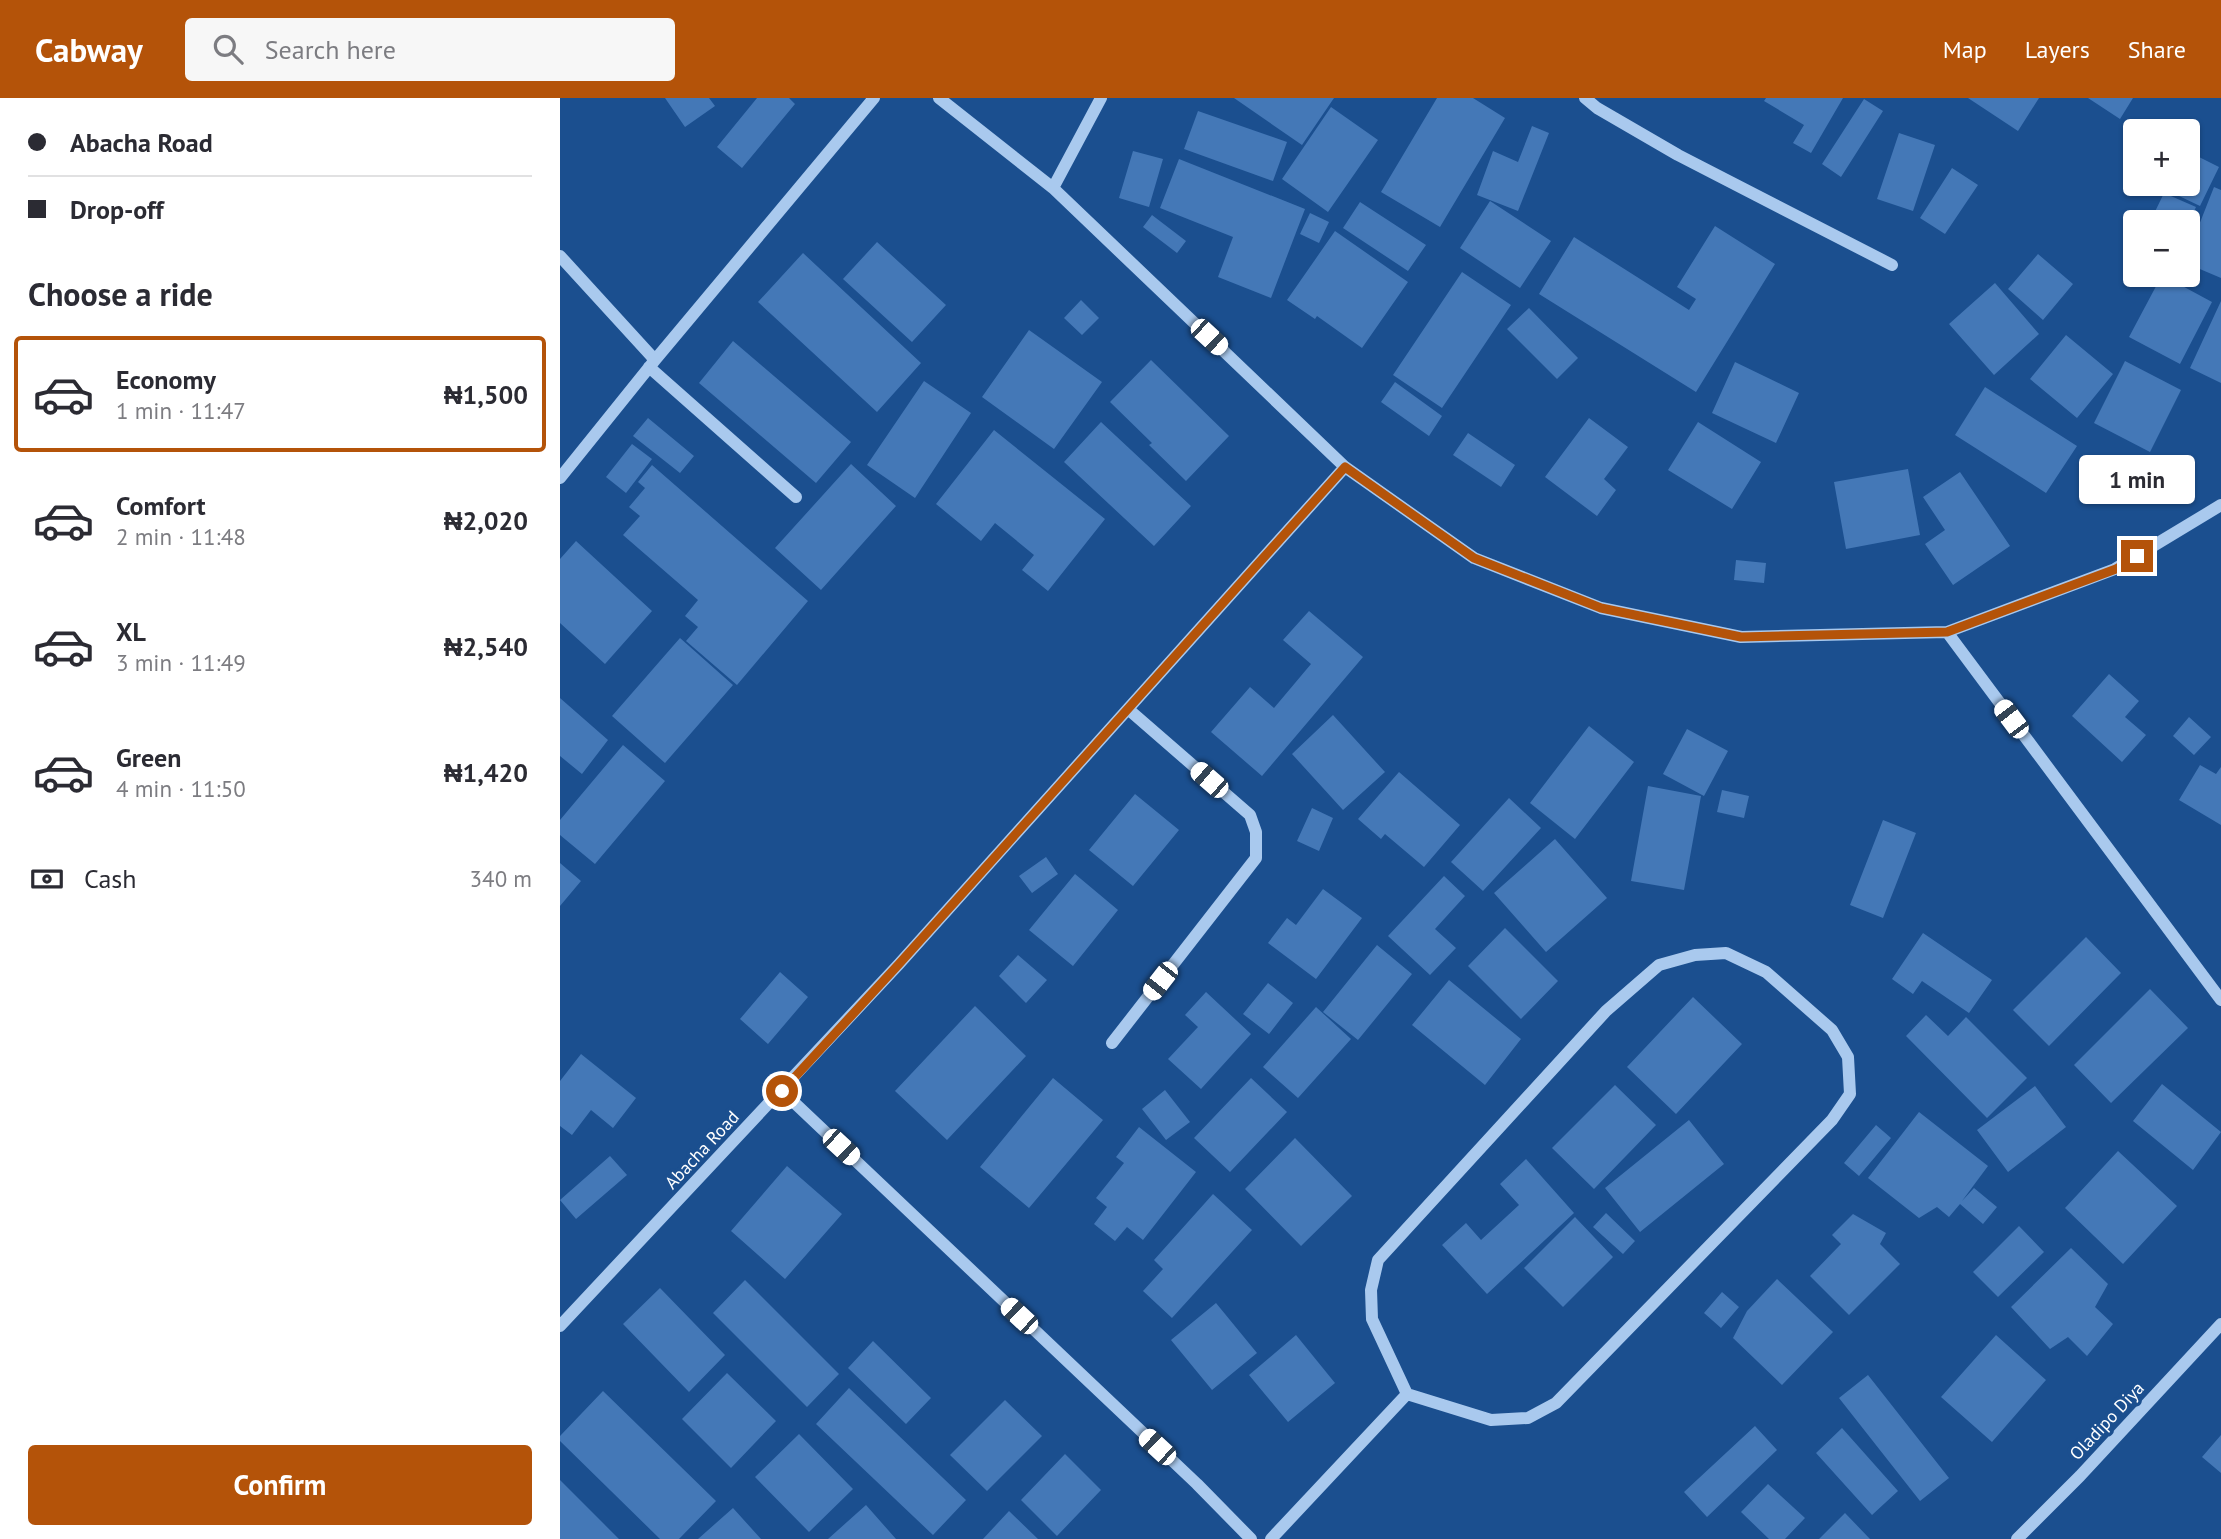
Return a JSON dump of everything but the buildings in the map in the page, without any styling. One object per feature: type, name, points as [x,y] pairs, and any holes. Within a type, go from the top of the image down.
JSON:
[{"type":"street","points":[[560,478],[652,363],[874,98]]},
{"type":"street","points":[[939,98],[1053,188],[1345,467],[1474,558],[1601,608],[1741,637],[1947,632],[2116,569],[2221,505]]},
{"type":"street","points":[[1053,188],[1101,98]]},
{"type":"street","points":[[1586,98],[1597,108],[1678,155],[1892,265]]},
{"type":"street","points":[[560,257],[652,363],[796,497]]},
{"type":"street","name":"Abacha Road","points":[[560,1326],[908,954],[1345,467]]},
{"type":"street","points":[[1947,632],[2221,1000]]},
{"type":"street","points":[[1112,1043],[1256,858],[1256,832],[1250,815],[1128,709]]},
{"type":"street","points":[[1726,953],[1766,972],[1832,1030],[1848,1057],[1850,1094],[1832,1120],[1556,1404],[1528,1419],[1491,1420],[1407,1394],[1372,1319],[1371,1290],[1378,1260],[1606,1010],[1648,974],[1659,965],[1695,955],[1726,953]]},
{"type":"street","points":[[782,1091],[1251,1539]]},
{"type":"street","name":"Oladipo Diya","points":[[2017,1539],[2080,1476],[2221,1324]]},
{"type":"street","points":[[1271,1539],[1407,1394]]},
{"type":"route","points":[[782,1091],[1345,467],[1474,558],[1601,608],[1741,637],[1947,632],[2116,569],[2137,556]]}]
